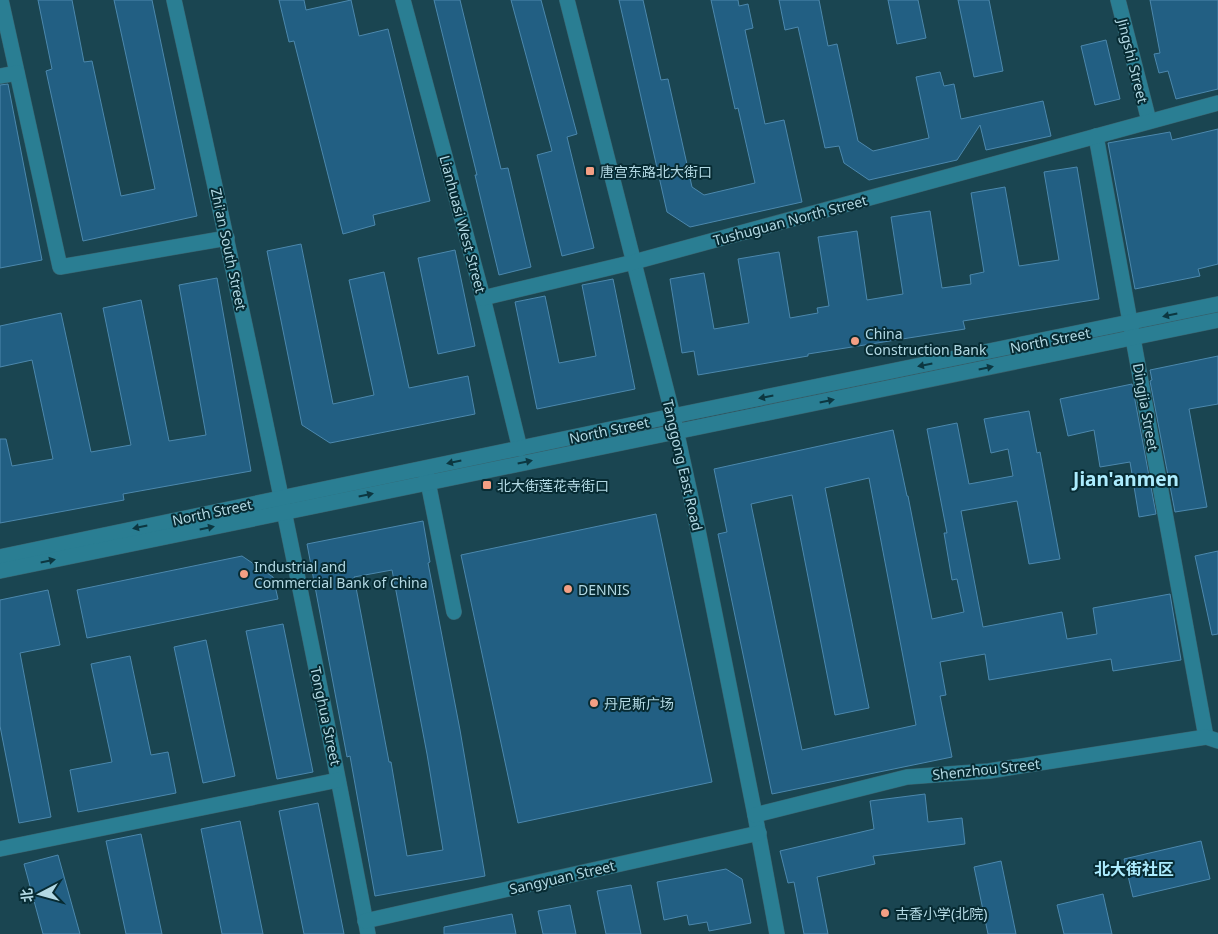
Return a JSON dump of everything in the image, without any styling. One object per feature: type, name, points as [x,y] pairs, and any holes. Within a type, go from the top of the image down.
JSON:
[{"type":"street","points":[[1,0],[60,267],[227,238]]},
{"type":"street","name":"Zhi'an South Street","points":[[174,0],[227,238],[282,505]]},
{"type":"street","name":"Lianhuasi West Street","points":[[403,0],[483,298],[520,449]]},
{"type":"street","name":"Tanggong East Road","points":[[567,0],[676,432],[698,530],[778,934]]},
{"type":"street","name":"Jingshi Street","points":[[1118,0],[1148,121]]},
{"type":"street","points":[[0,76],[17,73]]},
{"type":"street","name":"Tushuguan North Street","points":[[483,298],[634,262],[1218,103]]},
{"type":"street","name":"Dingjia Street","points":[[1096,136],[1212,739]]},
{"type":"street","name":"North Street","points":[[0,557],[282,505],[426,475],[676,432],[1132,331],[1218,304]]},
{"type":"street","name":"North Street","points":[[426,475],[520,449],[672,416],[1132,331],[1218,320]]},
{"type":"street","points":[[426,475],[454,612]]},
{"type":"street","name":"North Street","points":[[0,571],[282,505]]},
{"type":"street","name":"Tonghua Street","points":[[282,505],[366,928]]},
{"type":"street","name":"Shenzhou Street","points":[[755,815],[907,777],[989,771],[1212,739]]},
{"type":"street","points":[[0,849],[338,780]]},
{"type":"street","name":"Sangyuan Street","points":[[366,928],[759,833]]},
{"type":"building","points":[[38,0],[72,0],[84,62],[92,61],[121,196],[155,189],[114,0],[152,0],[197,216],[83,241],[46,71],[52,69]]},
{"type":"building","points":[[279,0],[304,0],[306,10],[351,0],[359,36],[388,29],[430,201],[373,215],[375,225],[343,234],[294,41],[289,42]]},
{"type":"building","points":[[434,0],[460,0],[501,169],[508,168],[531,267],[499,275],[475,175],[477,175]]},
{"type":"building","points":[[511,0],[541,0],[577,134],[567,137],[594,248],[562,256],[537,155],[552,151]]},
{"type":"building","points":[[619,0],[643,0],[661,80],[668,79],[692,187],[704,195],[755,183],[738,108],[735,109],[711,0],[738,0],[739,6],[748,4],[753,28],[745,30],[765,124],[784,120],[802,202],[690,227],[667,212]]},
{"type":"building","points":[[779,0],[819,0],[828,46],[837,44],[858,141],[873,151],[929,138],[916,77],[940,72],[944,86],[954,84],[961,119],[1043,101],[1051,136],[986,150],[980,125],[957,160],[869,180],[844,163],[839,146],[825,148],[798,27],[785,30]]},
{"type":"building","points":[[888,0],[918,0],[926,38],[897,44]]},
{"type":"building","points":[[958,0],[989,0],[1003,71],[974,77]]},
{"type":"building","points":[[1150,0],[1218,0],[1218,89],[1176,99],[1168,71],[1159,73],[1154,54],[1160,53]]},
{"type":"building","points":[[1106,40],[1120,99],[1095,105],[1081,46]]},
{"type":"building","points":[[8,84],[42,260],[0,268],[0,85]]},
{"type":"building","points":[[1218,129],[1218,264],[1198,269],[1200,276],[1135,289],[1108,143],[1170,132],[1172,140]]},
{"type":"building","points":[[1077,167],[1099,299],[963,321],[965,329],[808,354],[808,356],[698,375],[694,351],[682,353],[670,279],[704,273],[714,329],[749,323],[738,259],[779,252],[790,318],[818,313],[817,308],[829,306],[818,237],[857,231],[867,300],[903,294],[891,217],[930,211],[942,288],[971,284],[970,275],[984,272],[971,193],[1005,187],[1019,266],[1059,260],[1044,172]]},
{"type":"building","points":[[301,244],[333,404],[374,395],[349,280],[384,272],[409,388],[468,376],[475,414],[330,443],[302,425],[267,251]]},
{"type":"building","points":[[455,250],[475,346],[438,354],[418,258]]},
{"type":"building","points":[[217,278],[251,471],[123,494],[124,500],[0,523],[0,439],[6,439],[12,466],[53,459],[32,360],[0,367],[0,326],[61,313],[91,452],[131,445],[103,308],[141,300],[169,441],[206,435],[179,285]]},
{"type":"building","points":[[613,279],[635,389],[537,409],[515,302],[545,296],[559,363],[596,356],[582,285]]},
{"type":"building","points":[[1218,356],[1218,404],[1189,409],[1207,507],[1175,512],[1150,381],[1152,380],[1150,370]]},
{"type":"building","points":[[1132,384],[1156,514],[1139,517],[1130,462],[1100,467],[1094,430],[1068,436],[1060,399]]},
{"type":"building","points":[[1029,411],[1037,453],[1040,452],[1060,559],[1029,564],[1017,501],[961,511],[983,627],[1062,612],[1067,639],[1097,634],[1093,608],[1170,594],[1181,660],[1113,671],[1111,659],[989,680],[985,654],[940,662],[946,695],[940,696],[952,757],[772,794],[718,534],[727,532],[714,469],[893,430],[932,619],[964,612],[957,579],[952,580],[944,533],[947,533],[927,429],[957,423],[969,484],[1013,476],[1008,449],[991,453],[984,419]],"holes":[[[869,478],[916,725],[802,750],[751,504],[792,495],[835,715],[869,708],[825,488]]]},
{"type":"building","name":"丹尼斯广场","points":[[656,514],[712,782],[518,823],[461,555]]},
{"type":"building","points":[[423,521],[430,562],[428,563],[460,730],[485,876],[375,896],[350,756],[347,757],[307,544]],"holes":[[[392,570],[443,850],[407,856],[391,762],[389,762],[354,577]]]},
{"type":"building","points":[[1218,551],[1218,634],[1212,635],[1195,556]]},
{"type":"building","points":[[242,556],[273,577],[278,599],[87,638],[77,590]]},
{"type":"building","points":[[48,590],[60,645],[20,653],[51,817],[19,823],[0,726],[0,600]]},
{"type":"building","points":[[283,624],[313,772],[277,779],[246,631]]},
{"type":"building","points":[[206,640],[235,776],[203,783],[174,647]]},
{"type":"building","points":[[130,656],[151,755],[168,752],[176,793],[78,812],[70,770],[112,762],[91,664]]},
{"type":"building","points":[[925,794],[928,822],[962,818],[965,844],[873,856],[875,864],[817,877],[828,934],[804,934],[794,882],[788,883],[780,851],[874,829],[870,801]]},
{"type":"building","points":[[318,803],[344,934],[304,934],[279,811]]},
{"type":"building","points":[[240,821],[263,934],[222,934],[201,829]]},
{"type":"building","points":[[141,834],[162,934],[126,934],[106,841]]},
{"type":"building","points":[[1201,841],[1210,879],[1133,897],[1124,859]]},
{"type":"building","points":[[58,855],[80,934],[43,934],[24,864]]},
{"type":"building","points":[[1001,861],[1016,934],[988,934],[974,867]]},
{"type":"building","points":[[726,869],[742,879],[751,923],[709,931],[707,922],[689,925],[687,915],[664,920],[657,882]]},
{"type":"building","points":[[631,885],[641,934],[606,934],[597,891]]},
{"type":"building","points":[[1103,894],[1112,934],[1064,934],[1057,905]]},
{"type":"building","points":[[570,905],[576,934],[543,934],[538,911]]},
{"type":"building","points":[[512,914],[516,934],[444,934],[444,927]]},
{"type":"place","name":"唐宫东路北大街口","points":[[590,171]]},
{"type":"place","name":"China Construction Bank","points":[[855,341]]},
{"type":"place","name":"北大街莲花寺街口","points":[[487,485]]},
{"type":"place","name":"Industrial and Commercial Bank of China","points":[[244,574]]},
{"type":"place","name":"DENNIS","points":[[568,589]]},
{"type":"place","name":"丹尼斯广场","points":[[594,703]]},
{"type":"place","name":"古香小学(北院)","points":[[885,913]]},
{"type":"district","name":"Jian'anmen","points":[[1126,479]]},
{"type":"district","name":"北大街社区","points":[[1134,869]]}]
